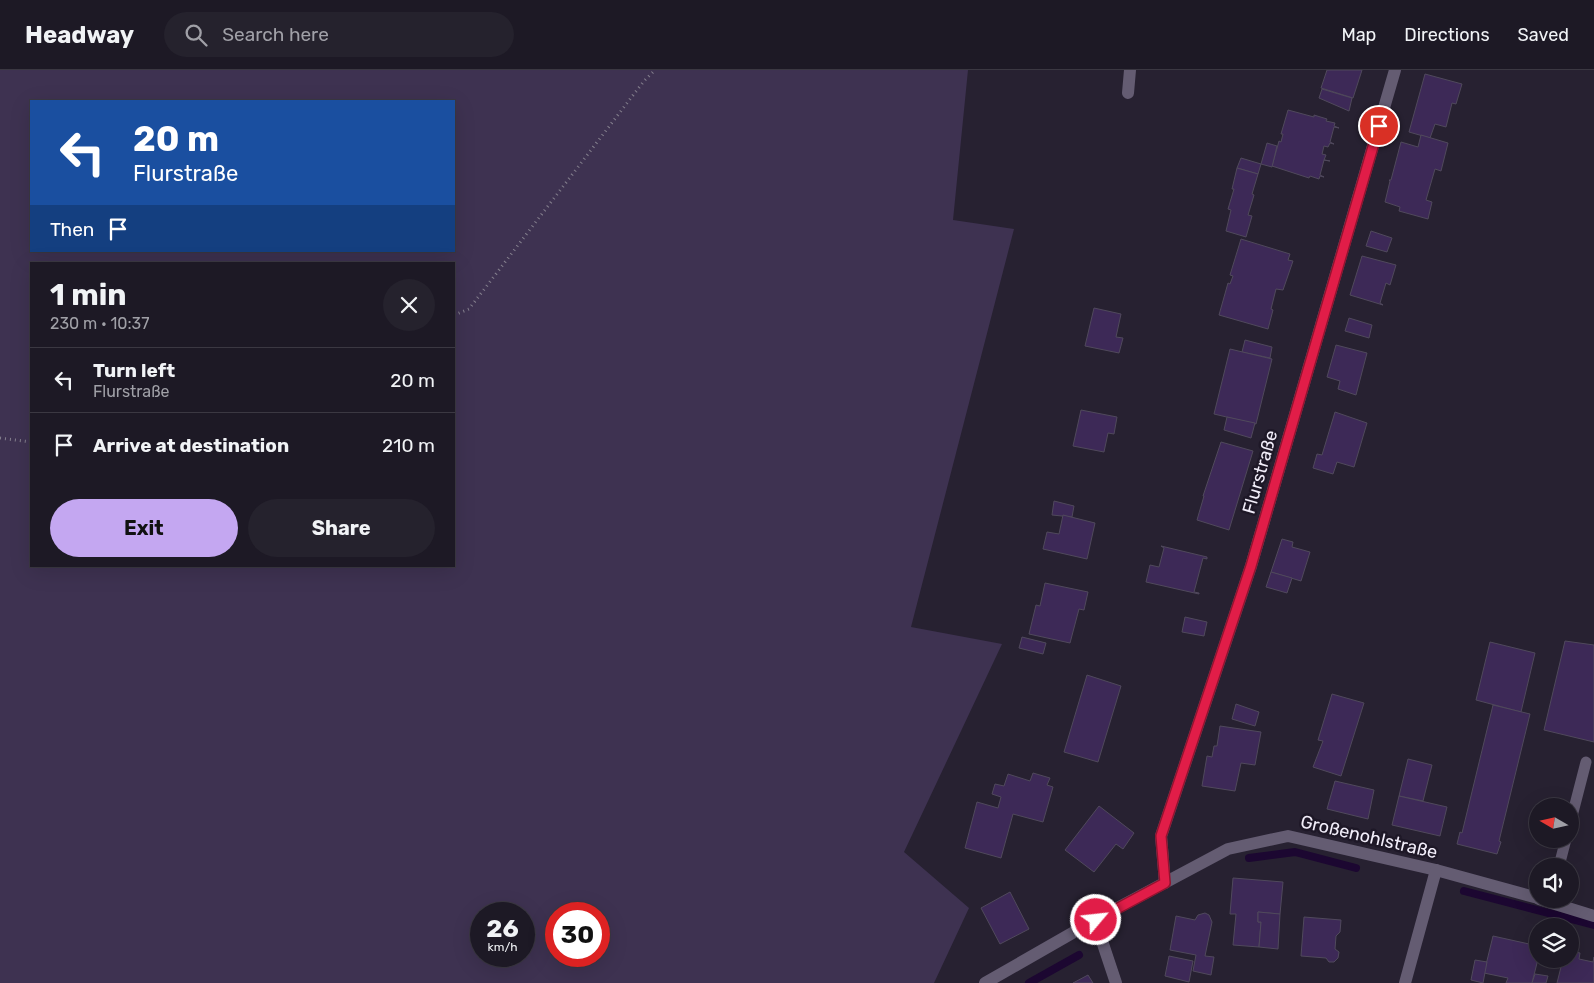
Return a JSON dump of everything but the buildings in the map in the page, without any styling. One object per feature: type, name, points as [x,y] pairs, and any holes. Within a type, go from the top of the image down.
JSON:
[{"type":"street","points":[[1128,93],[1130,70]]},
{"type":"street","name":"Flurstraße","points":[[1165,883],[1161,836],[1251,566],[1395,70]]},
{"type":"street","name":"Großenohlstraße","points":[[985,983],[1096,920],[1228,849],[1288,836],[1436,870],[1529,896]]},
{"type":"street","points":[[1405,983],[1436,870]]},
{"type":"street","name":"Großenohlstraße","points":[[1569,908],[1594,916]]},
{"type":"street","points":[[1096,920],[1116,983]]},
{"type":"lane","points":[[1577,798],[1586,762]]},
{"type":"path","points":[[455,315],[469,308],[644,81],[655,70]]},
{"type":"path","points":[[0,438],[30,442]]},
{"type":"shaded area","points":[[0,70],[968,70],[953,220],[1014,229],[911,627],[1002,644],[904,852],[969,908],[934,983],[0,983]]},
{"type":"waterway","points":[[1249,858],[1295,852],[1356,868]]},
{"type":"waterway","points":[[1464,891],[1594,925]]},
{"type":"waterway","points":[[1029,983],[1079,955]]},
{"type":"route","points":[[1096,920],[1165,883],[1161,836],[1251,566],[1379,126]]}]
